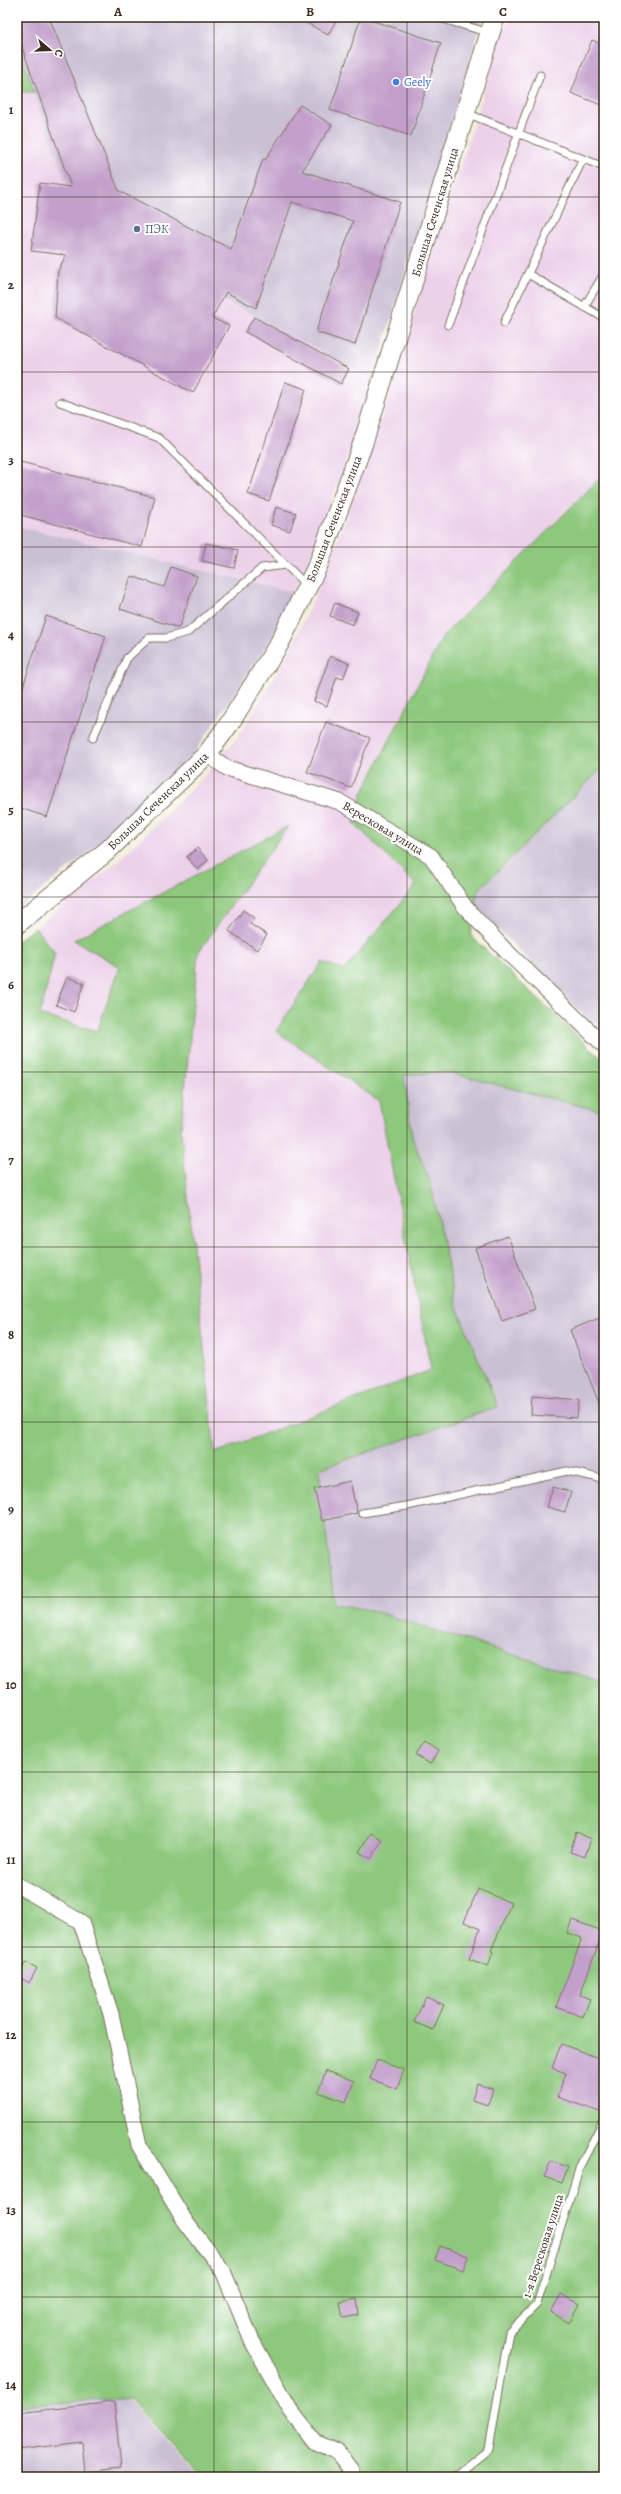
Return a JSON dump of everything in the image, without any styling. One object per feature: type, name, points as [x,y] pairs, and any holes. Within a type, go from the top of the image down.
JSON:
[{"type":"street","name":"Большая Сеченская улица","points":[[17,924],[107,851],[207,754],[229,724],[278,644],[318,565],[364,443],[494,22]]},
{"type":"street","name":"Вересковая улица","points":[[207,754],[227,768],[340,802],[431,856],[465,907],[516,961],[604,1045]]},
{"type":"street","points":[[17,1885],[80,1922],[111,2014],[140,2145],[185,2221],[223,2271],[252,2341],[291,2411],[315,2442],[337,2452],[351,2470],[349,2477]]},
{"type":"lane","points":[[438,17],[494,22]]},
{"type":"lane","points":[[448,325],[517,134],[540,75]]},
{"type":"lane","points":[[465,113],[604,167]]},
{"type":"lane","points":[[504,323],[583,159]]},
{"type":"lane","points":[[528,274],[604,318]]},
{"type":"lane","points":[[584,306],[604,274]]},
{"type":"lane","points":[[60,402],[159,438],[308,587]]},
{"type":"lane","points":[[93,738],[127,658],[149,638],[166,638],[188,632],[262,568],[286,565]]},
{"type":"lane","points":[[362,1512],[407,1506],[567,1471],[604,1479]]},
{"type":"lane","name":"1-я Вересковая улица","points":[[454,2477],[489,2449],[509,2332],[537,2304],[580,2166],[604,2119]]},
{"type":"shaded area","points":[[17,17],[483,17],[373,379],[81,224],[17,46]]},
{"type":"shaded area","points":[[512,17],[604,17],[604,474],[443,636],[361,796],[354,823],[416,885],[344,970],[277,1030],[379,1101],[432,1370],[215,1453],[181,1131],[198,953],[287,827],[75,940],[120,967],[97,1031],[40,1015],[55,953],[35,928],[117,862],[203,778],[241,733],[291,649],[324,576],[372,448],[502,34]]},
{"type":"shaded area","points":[[17,92],[35,92],[81,224],[373,379],[354,440],[308,562],[293,592],[17,526]]},
{"type":"shaded area","points":[[17,526],[293,592],[272,638],[194,753],[96,846],[17,910]]},
{"type":"shaded area","points":[[604,766],[604,1028],[584,1016],[475,906],[477,893]]},
{"type":"shaded area","points":[[447,1072],[604,1112],[604,1683],[370,1610],[334,1604],[318,1469],[498,1407],[456,1305],[431,1185],[412,1137],[404,1075]]},
{"type":"shaded area","points":[[125,2396],[199,2477],[17,2477],[17,2403]]},
{"type":"green space","points":[[17,46],[18,48],[35,92],[17,92]]},
{"type":"green space","points":[[604,474],[604,766],[477,892],[471,936],[604,1061],[604,1112],[447,1072],[404,1075],[412,1137],[431,1185],[456,1305],[498,1407],[319,1469],[334,1604],[370,1610],[604,1683],[604,2477],[201,2477],[129,2398],[17,2406],[17,941],[35,928],[55,953],[40,1015],[97,1031],[120,967],[74,940],[288,826],[198,953],[181,1131],[215,1453],[431,1370],[379,1101],[276,1031],[322,962],[344,970],[416,885],[354,823],[361,796],[443,636]]},
{"type":"building","points":[[17,17],[49,17],[119,191],[231,249],[263,159],[265,160],[300,105],[332,125],[302,171],[400,202],[355,345],[316,332],[353,221],[292,202],[256,308],[226,292],[212,318],[229,326],[193,393],[55,318],[58,271],[66,255],[31,251],[40,183],[71,187],[17,33]]},
{"type":"building","points":[[296,17],[338,17],[328,35]]},
{"type":"building","points":[[361,17],[441,43],[411,136],[330,110]]},
{"type":"building","points":[[592,40],[604,45],[604,106],[571,93]]},
{"type":"building","points":[[254,317],[349,369],[341,384],[245,332]]},
{"type":"building","points":[[285,382],[306,389],[269,501],[248,494]]},
{"type":"building","points":[[17,461],[155,497],[142,547],[17,514]]},
{"type":"building","points":[[276,507],[296,513],[290,531],[271,525]]},
{"type":"building","points":[[206,543],[238,550],[234,568],[202,561]]},
{"type":"building","points":[[171,567],[197,576],[179,628],[120,609],[131,576],[164,587]]},
{"type":"building","points":[[335,603],[358,612],[353,625],[330,616]]},
{"type":"building","points":[[46,616],[106,636],[47,817],[17,807],[17,705]]},
{"type":"building","points":[[330,656],[349,663],[343,679],[337,677],[327,706],[314,701]]},
{"type":"building","points":[[326,722],[370,738],[351,788],[307,772]]},
{"type":"building","points":[[197,848],[208,860],[198,870],[187,857]]},
{"type":"building","points":[[243,910],[254,918],[250,924],[267,935],[257,950],[229,931]]},
{"type":"building","points":[[67,977],[84,983],[74,1012],[56,1005]]},
{"type":"building","points":[[508,1236],[535,1309],[502,1321],[475,1248]]},
{"type":"building","points":[[604,1316],[604,1413],[603,1413],[570,1330]]},
{"type":"building","points":[[532,1396],[579,1400],[577,1418],[531,1415]]},
{"type":"building","points":[[350,1481],[357,1513],[322,1521],[314,1489]]},
{"type":"building","points":[[553,1487],[571,1492],[565,1512],[547,1507]]},
{"type":"building","points":[[425,1742],[438,1751],[430,1764],[416,1755]]},
{"type":"building","points":[[370,1833],[382,1840],[371,1859],[359,1852]]},
{"type":"building","points":[[576,1833],[591,1839],[585,1857],[570,1852]]},
{"type":"building","points":[[478,1889],[511,1903],[491,1951],[493,1952],[488,1966],[469,1959],[480,1929],[464,1922]]},
{"type":"building","points":[[572,1920],[603,1931],[580,1995],[590,1999],[583,2017],[556,2007],[582,1938],[567,1933]]},
{"type":"building","points":[[26,1962],[37,1968],[29,1983],[18,1976]]},
{"type":"building","points":[[426,1997],[444,2005],[433,2030],[414,2022]]},
{"type":"building","points":[[561,2044],[604,2060],[604,2102],[600,2112],[557,2097],[566,2073],[552,2068]]},
{"type":"building","points":[[377,2060],[404,2070],[397,2089],[370,2079]]},
{"type":"building","points":[[326,2071],[354,2081],[346,2102],[318,2092]]},
{"type":"building","points":[[477,2084],[493,2089],[488,2105],[472,2100]]},
{"type":"building","points":[[551,2161],[568,2167],[562,2183],[544,2177]]},
{"type":"building","points":[[440,2246],[468,2256],[463,2270],[435,2260]]},
{"type":"building","points":[[561,2294],[579,2304],[569,2323],[551,2312]]},
{"type":"building","points":[[357,2299],[359,2315],[343,2318],[340,2302]]},
{"type":"building","points":[[114,2402],[121,2468],[85,2472],[82,2442],[17,2450],[17,2413]]},
{"type":"place","name":"Geely","points":[[396,82]]},
{"type":"place","name":"ПЭК","points":[[137,229]]}]
